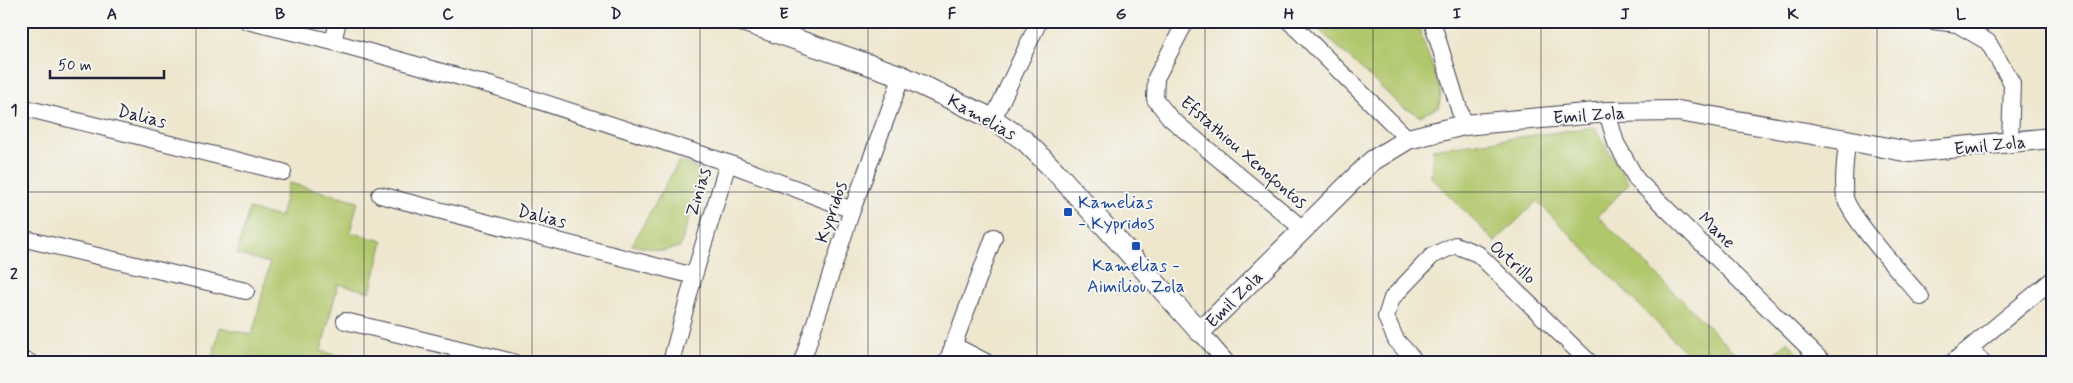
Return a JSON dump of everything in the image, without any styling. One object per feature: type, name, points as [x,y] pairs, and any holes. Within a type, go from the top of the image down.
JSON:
[{"type":"street","points":[[247,21],[333,42],[493,86],[728,162]]},
{"type":"street","points":[[333,42],[338,21]]},
{"type":"street","name":"Kamelias","points":[[742,21],[902,76],[994,119],[1026,141],[1226,362]]},
{"type":"street","points":[[994,119],[1039,21]]},
{"type":"street","name":"Efstathiou Xenofontos","points":[[1186,21],[1156,78],[1155,100],[1170,118],[1304,230]]},
{"type":"street","points":[[1289,21],[1408,139]]},
{"type":"street","points":[[1432,21],[1464,125]]},
{"type":"street","points":[[1933,21],[1957,24],[1988,42],[2012,83],[2010,143]]},
{"type":"street","name":"Kypridos","points":[[802,362],[852,210],[902,76]]},
{"type":"street","name":"Dalias","points":[[21,107],[283,172]]},
{"type":"street","name":"Emil Zola","points":[[1200,332],[1372,160],[1408,139],[1464,125],[1606,112],[1678,111],[1909,152],[2052,138]]},
{"type":"street","name":"Mane","points":[[1606,112],[1616,143],[1637,180],[1823,362]]},
{"type":"street","points":[[1847,140],[1844,184],[1846,199],[1854,215],[1922,297]]},
{"type":"street","name":"Zinias","points":[[671,362],[728,162],[852,210]]},
{"type":"street","name":"Dalias","points":[[380,195],[694,276]]},
{"type":"street","points":[[947,362],[994,237]]},
{"type":"street","points":[[21,238],[246,291]]},
{"type":"street","name":"Outrillo","points":[[1416,362],[1396,340],[1386,317],[1390,304],[1392,298],[1432,256],[1455,245],[1478,254],[1589,362]]},
{"type":"street","points":[[1953,362],[2052,280]]},
{"type":"street","points":[[345,322],[513,362]]},
{"type":"street","points":[[953,345],[986,362]]},
{"type":"street","points":[[1970,348],[1982,362]]},
{"type":"street","points":[[21,360],[29,362]]},
{"type":"green space","points":[[1310,21],[1416,21],[1441,91],[1439,107],[1420,116],[1401,106]]},
{"type":"green space","points":[[1594,127],[1629,184],[1598,216],[1744,362],[1695,362],[1537,201],[1495,242],[1431,177],[1433,149]]},
{"type":"green space","points":[[679,161],[695,167],[702,176],[680,247],[663,251],[632,245]]},
{"type":"green space","points":[[289,183],[358,201],[350,232],[383,241],[370,292],[338,284],[321,351],[355,360],[354,362],[211,362],[220,327],[252,335],[270,263],[237,254],[249,209],[280,217]]},
{"type":"green space","points":[[1787,341],[1806,362],[1766,362]]},
{"type":"place","name":"Kamelias - Kypridos","points":[[1068,212]]},
{"type":"place","name":"Kamelias - Aimiliou Zola","points":[[1136,246]]}]
